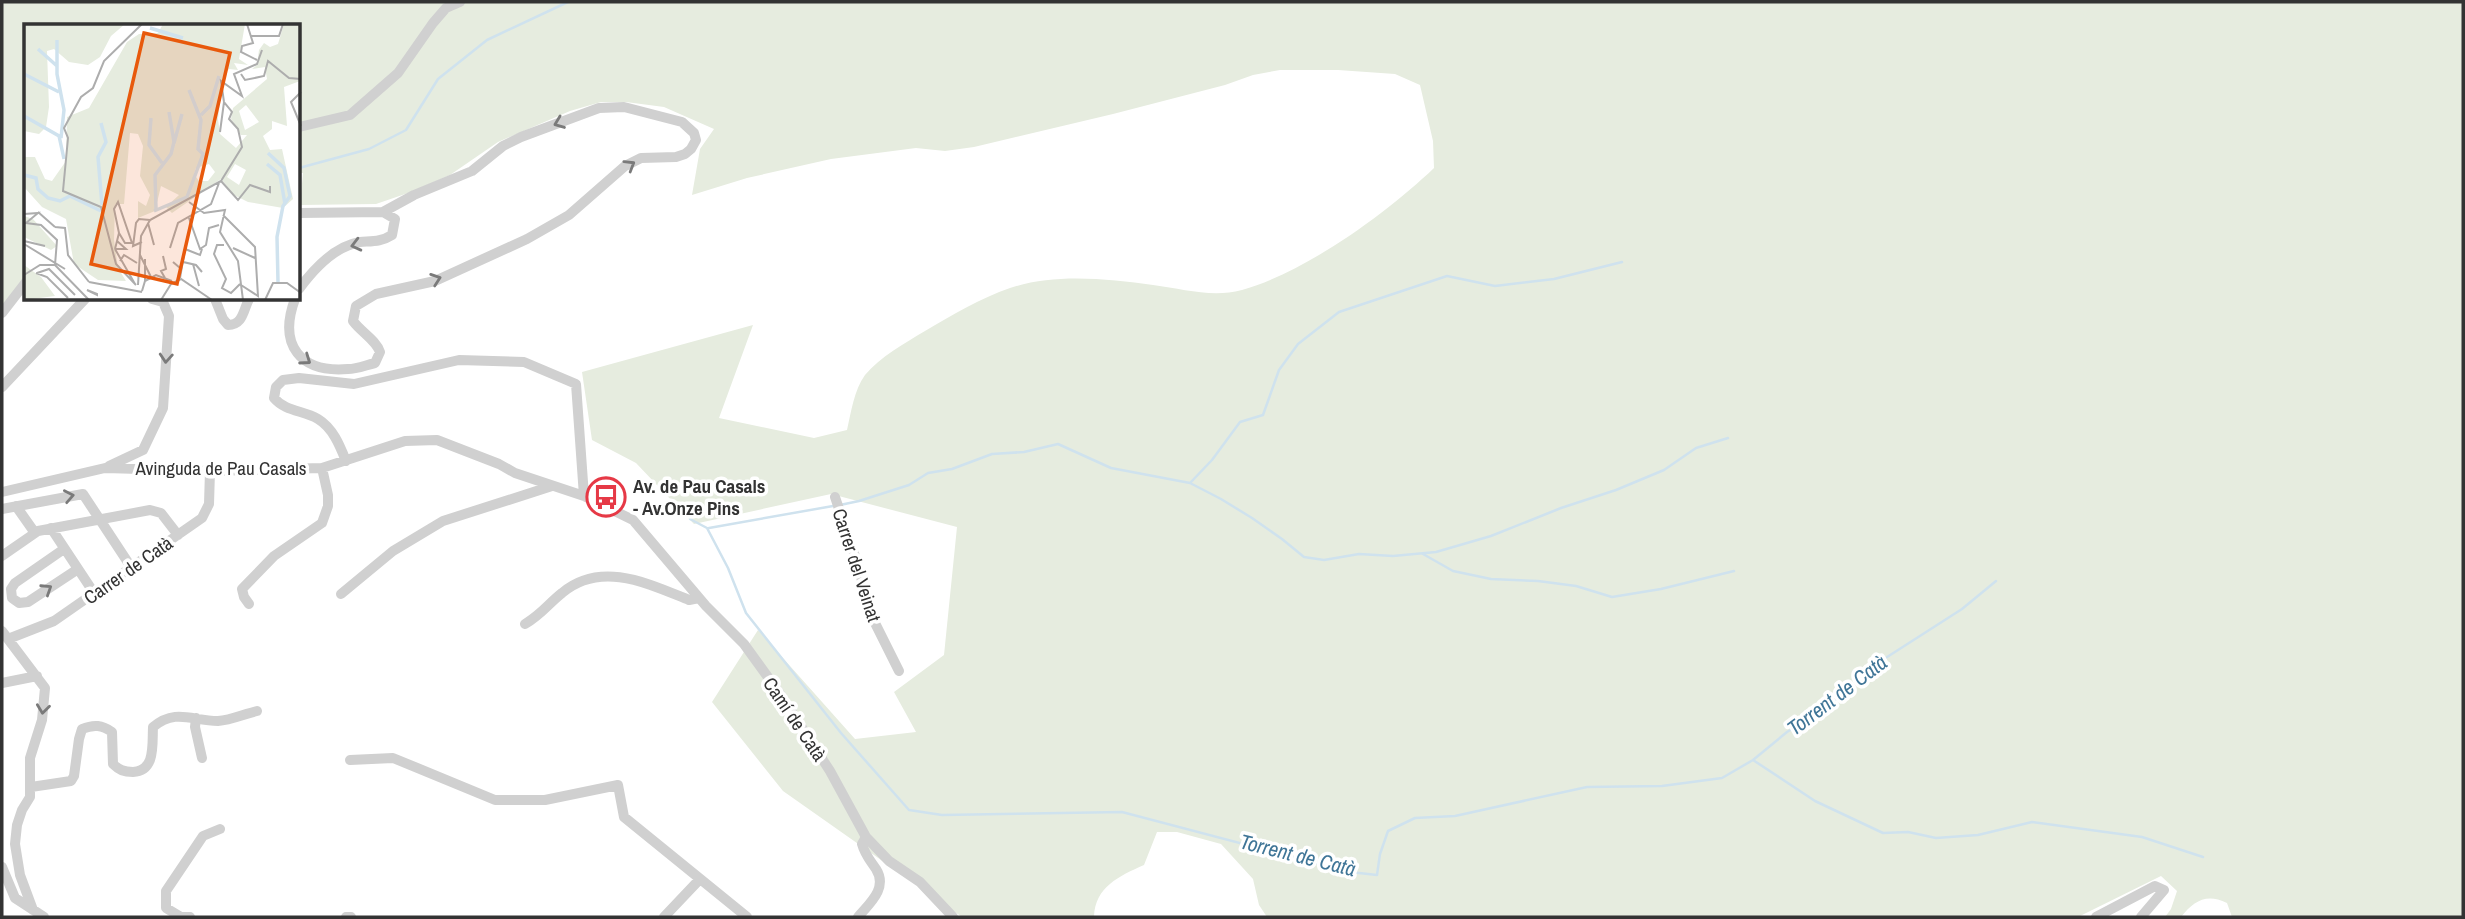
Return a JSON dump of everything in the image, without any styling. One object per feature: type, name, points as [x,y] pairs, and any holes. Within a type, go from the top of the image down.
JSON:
[{"type":"street","points":[[301,127],[350,115],[398,73],[446,8],[460,2]]},
{"type":"street","points":[[294,301],[288,329],[296,353],[305,361],[315,367],[340,370],[375,363],[380,352],[378,346],[363,334],[353,321],[356,306],[376,294],[435,281],[527,239],[569,215],[625,166],[641,158],[685,155],[696,141],[694,132],[682,122],[624,107],[610,107],[589,111],[521,137],[503,146],[472,171],[414,195],[383,212],[301,213]]},
{"type":"street","points":[[301,287],[329,257],[344,248],[357,242],[383,240],[392,235],[394,219],[383,212]]},
{"type":"street","points":[[2,313],[24,285]]},
{"type":"street","points":[[2,387],[83,301]]},
{"type":"street","points":[[105,468],[143,450],[163,408],[169,316],[163,302],[159,301]]},
{"type":"street","points":[[216,301],[223,319],[228,325],[235,325],[241,320],[248,301]]},
{"type":"street","points":[[345,461],[336,438],[319,419],[281,406],[274,398],[276,387],[283,380],[299,378],[354,384],[460,360],[524,362],[576,384],[584,496]]},
{"type":"street","name":"Avinguda de Pau Casals","points":[[2,492],[105,468],[210,471],[322,468],[405,441],[437,440],[515,473],[584,496],[633,520]]},
{"type":"street","points":[[249,604],[242,589],[250,580],[274,556],[322,523],[328,506],[322,468]]},
{"type":"street","name":"Carrer de Catà","points":[[5,635],[54,621],[202,518],[209,504],[210,471]]},
{"type":"street","points":[[341,594],[393,551],[443,521],[553,486]]},
{"type":"street","points":[[2,509],[80,494],[86,496],[131,567]]},
{"type":"street","name":"Carrer del Veinat","points":[[835,497],[859,568],[869,611],[900,671]]},
{"type":"street","points":[[16,506],[35,533]]},
{"type":"street","points":[[2,556],[35,533],[51,528],[150,510],[161,513],[178,535]]},
{"type":"street","name":"Camí de Catà","points":[[633,520],[699,598],[744,644],[830,771],[866,837],[889,860],[920,882],[953,917]]},
{"type":"street","points":[[51,528],[94,593]]},
{"type":"street","points":[[64,549],[15,583],[11,589],[12,598],[19,603],[28,602],[78,569]]},
{"type":"street","points":[[525,624],[541,615],[561,593],[589,578],[625,576],[689,600],[699,598]]},
{"type":"street","points":[[5,635],[45,688],[45,704],[30,758],[32,787],[17,825],[15,844],[20,875],[33,911]]},
{"type":"street","points":[[2,683],[37,676]]},
{"type":"street","points":[[32,787],[71,781],[82,729],[91,725],[104,727],[112,732],[113,764],[119,770],[132,772],[142,770],[151,759],[153,727],[164,718],[180,716],[222,721],[257,711]]},
{"type":"street","points":[[196,718],[195,727],[202,758]]},
{"type":"street","points":[[350,760],[393,758],[495,800],[545,800],[618,785],[624,817],[747,917]]},
{"type":"street","points":[[190,917],[181,917],[166,908],[166,891],[203,836],[220,829]]},
{"type":"street","points":[[858,917],[878,892],[881,883],[878,872],[865,855],[862,844],[866,837]]},
{"type":"street","points":[[2,867],[15,898],[44,917]]},
{"type":"street","points":[[664,917],[701,879]]},
{"type":"street","points":[[2096,917],[2155,886],[2161,887],[2164,890],[2162,895],[2141,917]]},
{"type":"shaded area","points":[[2,2],[2463,2],[2463,917],[2232,917],[2227,903],[2207,899],[2196,903],[2181,917],[2165,917],[2177,891],[2161,876],[2078,917],[1267,917],[1259,905],[1253,879],[1221,844],[1177,832],[1157,832],[1144,865],[1117,878],[1104,890],[1095,907],[1094,917],[962,917],[783,791],[712,702],[758,630],[855,739],[916,732],[894,692],[944,655],[957,527],[831,494],[694,524],[636,463],[592,440],[582,372],[753,325],[719,418],[814,438],[847,430],[858,388],[865,375],[878,362],[901,345],[956,313],[1010,288],[1045,280],[1100,279],[1220,293],[1242,290],[1267,281],[1292,270],[1344,239],[1393,204],[1434,168],[1433,141],[1420,85],[1395,74],[1280,70],[974,147],[945,151],[916,148],[831,159],[747,178],[692,195],[700,149],[714,129],[664,107],[601,102],[570,111],[498,142],[450,175],[411,192],[376,204],[301,205],[301,24],[24,24],[24,281],[2,308]]},
{"type":"waterway","points":[[301,167],[369,149],[406,130],[438,79],[487,40],[568,2]]},
{"type":"waterway","points":[[1190,483],[1212,460],[1240,422],[1263,415],[1279,370],[1298,344],[1339,312],[1447,276],[1495,286],[1554,279],[1622,262]]},
{"type":"waterway","points":[[840,505],[909,485],[928,473],[952,469],[992,454],[1024,452],[1058,444],[1111,468],[1190,483],[1252,518],[1304,557],[1324,560],[1359,554],[1393,556],[1436,552],[1491,536],[1561,508],[1616,490],[1664,470],[1696,448],[1728,438]]},
{"type":"waterway","points":[[709,528],[833,506]]},
{"type":"waterway","name":"Torrent de Catà","points":[[690,519],[707,528],[728,568],[746,613],[841,733],[909,810],[942,815],[1122,812],[1350,872],[1377,875],[1380,854],[1388,831],[1415,818],[1455,816],[1587,787],[1662,786],[1722,778],[1753,760],[1787,732],[1822,711],[1884,659],[1962,609],[1996,581]]},
{"type":"waterway","points":[[1423,554],[1453,571],[1491,579],[1576,586],[1612,597],[1661,589],[1734,571]]},
{"type":"waterway","points":[[1753,760],[1815,801],[1883,833],[1908,832],[1936,838],[1978,835],[2032,822],[2142,837],[2203,857]]},
{"type":"place","name":"Av. de Pau Casals - Av.Onze Pins","points":[[606,497]]}]
